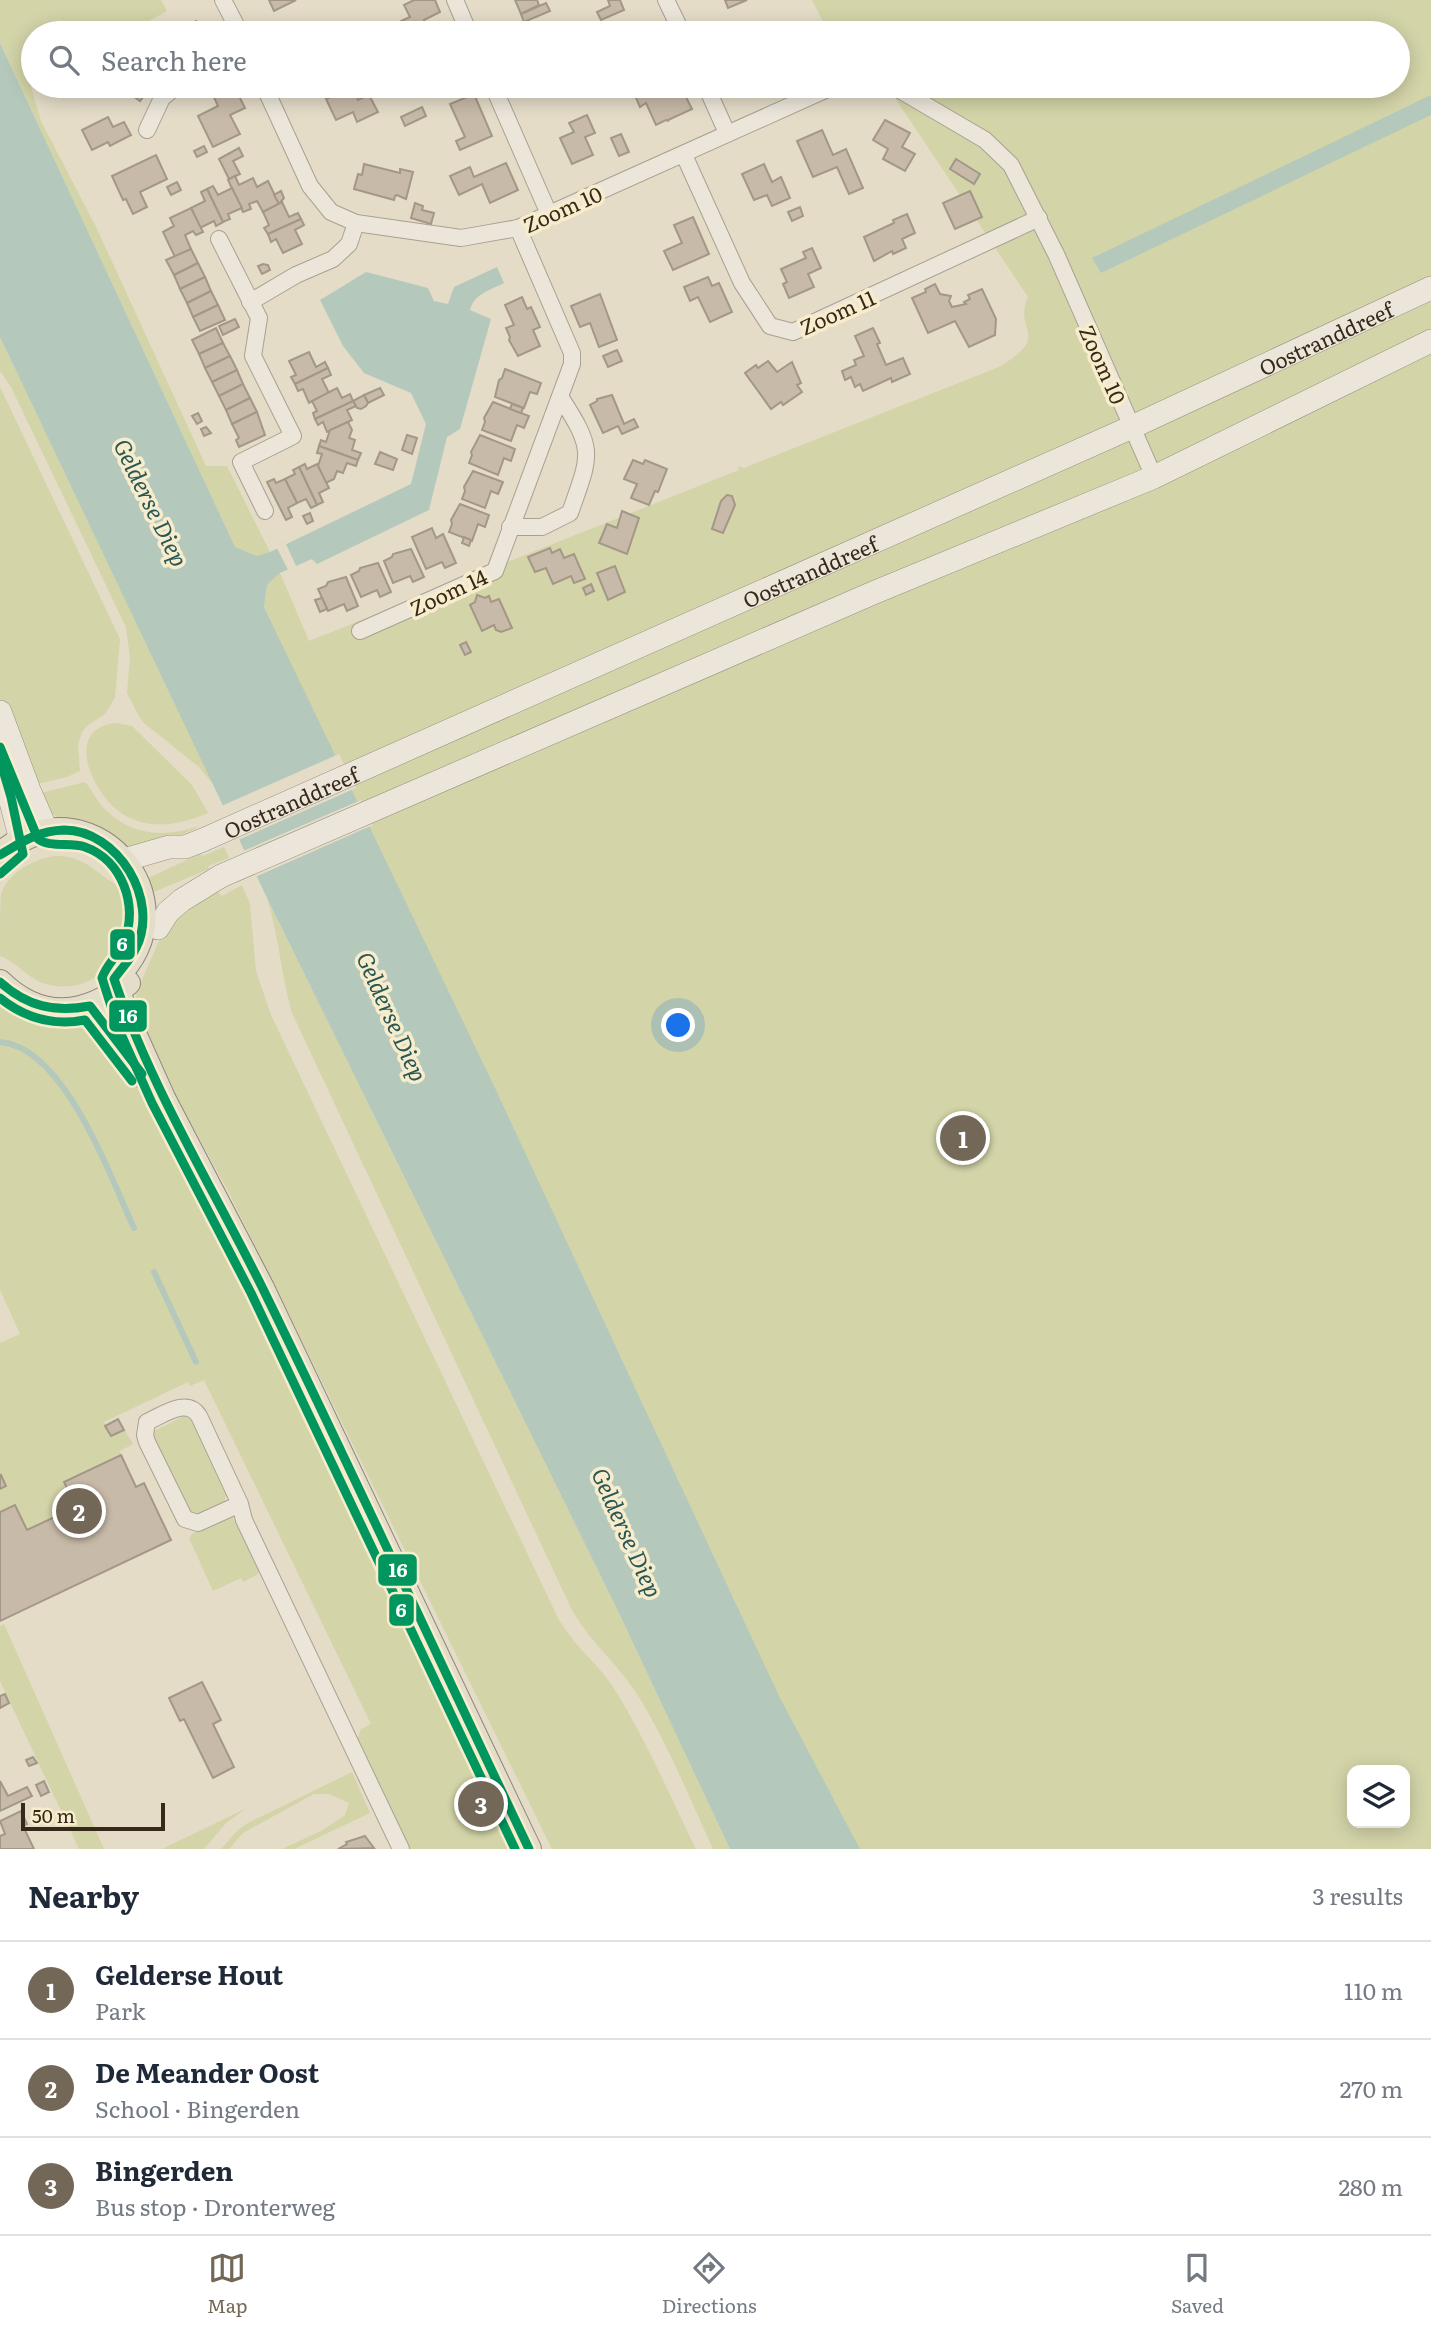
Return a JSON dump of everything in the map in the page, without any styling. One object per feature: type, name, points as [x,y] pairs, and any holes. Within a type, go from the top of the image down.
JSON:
[{"type":"main road","name":"Oostranddreef","points":[[129,867],[174,858],[194,843],[1132,426],[1431,288]]},
{"type":"main road","name":"Oostranddreef","points":[[151,920],[169,912],[215,879],[873,593],[1154,477],[1431,341]]},
{"type":"main road","points":[[0,712],[47,831]]},
{"type":"main road","points":[[0,760],[15,850]]},
{"type":"main road","points":[[0,874],[15,850],[47,831],[65,831],[96,839],[129,867],[151,920],[144,964],[128,983],[84,996],[56,998],[32,991],[0,969]]},
{"type":"main road","points":[[15,850],[47,845],[72,845],[84,848],[117,871],[129,867]]},
{"type":"main road","points":[[0,982],[24,1002],[39,1008],[64,1011],[90,1006],[115,986]]},
{"type":"main road","points":[[115,986],[163,1098],[262,1288],[528,1849]]},
{"type":"main road","points":[[90,1006],[124,1053],[163,1098]]},
{"type":"street","points":[[223,0],[234,21]]},
{"type":"street","points":[[455,0],[464,21]]},
{"type":"street","points":[[666,0],[676,21]]},
{"type":"street","points":[[147,130],[162,98]]},
{"type":"street","name":"Zoom 10","points":[[269,98],[310,187],[331,212],[356,223],[461,238],[518,228],[807,98]]},
{"type":"street","points":[[497,98],[549,214]]},
{"type":"street","points":[[711,98],[727,133]]},
{"type":"street","name":"Zoom 10","points":[[913,98],[985,140],[1011,165],[1039,218],[1154,477]]},
{"type":"street","name":"Zoom 11","points":[[684,155],[742,283],[770,326],[793,332],[1039,218]]},
{"type":"street","points":[[250,302],[296,275],[333,259],[349,244],[356,223]]},
{"type":"street","name":"Zoom 14","points":[[360,631],[495,571],[572,364],[572,353],[518,228]]},
{"type":"street","points":[[219,239],[259,318],[254,356],[293,436],[241,462],[265,511]]},
{"type":"street","points":[[510,527],[542,527],[570,513],[586,467],[587,449],[580,429],[561,398]]},
{"type":"street","points":[[240,1504],[198,1523],[185,1519],[147,1442],[145,1435],[148,1422],[182,1407],[187,1406],[197,1411],[240,1504],[244,1520],[401,1849]]},
{"type":"green space","points":[[0,0],[161,0],[167,11],[149,21],[21,21],[21,88],[0,43]]},
{"type":"green space","points":[[812,0],[1431,0],[1431,1849],[841,1849],[264,607],[267,585],[280,573],[309,641],[739,470],[738,466],[744,468],[999,367],[1015,356],[1028,340],[1024,309],[1028,297],[895,98],[1410,98],[1410,21],[823,21]]},
{"type":"green space","points":[[26,98],[34,98],[41,121],[97,229],[206,466],[227,466],[270,552],[258,556],[235,547]]},
{"type":"green space","points":[[0,337],[212,783],[199,767],[144,723],[127,693],[130,658],[126,627],[11,387],[0,371]]},
{"type":"green space","points":[[0,387],[120,639],[115,698],[105,714],[82,732],[78,744],[80,771],[33,785],[0,701]]},
{"type":"green space","points":[[115,723],[132,726],[192,785],[208,813],[178,823],[158,824],[138,821],[116,809],[95,783],[86,752],[89,739],[98,728]]},
{"type":"green space","points":[[85,782],[104,809],[128,826],[161,833],[197,828],[152,845],[124,846],[62,820],[50,812],[37,794]]},
{"type":"green space","points":[[224,847],[229,858],[151,893],[146,879],[200,854],[203,856]]},
{"type":"green space","points":[[54,856],[76,859],[125,888],[129,907],[123,944],[114,960],[101,974],[85,983],[66,986],[46,984],[0,956],[1,894],[4,886],[23,868]]},
{"type":"green space","points":[[242,885],[250,904],[256,971],[271,1015],[557,1616],[570,1636],[613,1687],[625,1707],[696,1849],[552,1849],[228,1191],[141,1032],[135,1004],[137,991],[161,936],[175,916],[217,891],[222,896]]},
{"type":"green space","points":[[267,898],[617,1609],[730,1849],[713,1849],[648,1712],[571,1608],[292,1013]]},
{"type":"green space","points":[[0,997],[80,1020],[94,1027],[111,1044],[170,1133],[247,1286],[338,1482],[516,1849],[410,1849],[358,1738],[361,1729],[371,1724],[204,1380],[190,1386],[188,1382],[104,1422],[106,1425],[118,1419],[133,1444],[120,1451],[121,1455],[64,1482],[76,1507],[27,1530],[0,1512],[0,1343],[20,1334],[0,1290]]},
{"type":"green space","points":[[184,1416],[191,1419],[226,1494],[225,1501],[194,1516],[189,1513],[152,1438],[154,1431]]},
{"type":"green space","points":[[232,1516],[260,1570],[257,1575],[243,1582],[241,1578],[213,1591],[189,1538],[193,1533]]},
{"type":"green space","points":[[4,1624],[104,1849],[79,1849],[0,1681],[0,1626]]},
{"type":"green space","points":[[352,1772],[370,1813],[294,1849],[282,1849],[323,1830],[345,1815],[349,1803],[329,1794],[314,1794],[243,1833],[229,1849],[221,1849],[246,1824]]},
{"type":"green space","points":[[247,1808],[227,1822],[204,1849],[162,1849]]},
{"type":"water","name":"Gelderse Diep","points":[[0,43],[21,88],[21,98],[26,98],[235,547],[257,556],[270,552],[411,484],[426,424],[411,393],[364,373],[343,346],[320,300],[366,272],[428,288],[434,301],[448,304],[454,287],[497,267],[504,283],[479,296],[470,310],[491,319],[460,429],[447,437],[429,510],[317,564],[312,559],[280,573],[267,585],[264,607],[494,1086],[779,1696],[860,1849],[730,1849],[617,1609],[267,898],[0,337]]},
{"type":"water","points":[[1431,95],[1431,115],[1101,273],[1092,258]]},
{"type":"pier","points":[[285,542],[297,568],[289,572],[276,546]]},
{"type":"pier","points":[[339,754],[356,788],[236,841],[219,807]]},
{"type":"pier","points":[[361,800],[373,825],[253,878],[241,852]]},
{"type":"building","points":[[269,0],[296,0],[274,11]]},
{"type":"building","points":[[414,0],[435,0],[440,12],[425,21],[401,21],[410,17],[404,5]]},
{"type":"building","points":[[515,0],[537,0],[539,5],[521,14]]},
{"type":"building","points":[[608,0],[620,0],[624,10],[601,20],[597,12],[610,6]]},
{"type":"building","points":[[725,0],[747,0],[728,8]]},
{"type":"building","points":[[546,3],[550,11],[526,21],[524,21],[521,14]]},
{"type":"building","points":[[214,98],[240,98],[245,108],[230,115],[240,134],[213,147],[198,116],[218,106]]},
{"type":"building","points":[[371,98],[378,112],[357,122],[353,112],[336,120],[326,99]]},
{"type":"building","points":[[464,98],[476,98],[492,136],[460,150],[456,141],[465,137],[450,104]]},
{"type":"building","points":[[636,98],[686,98],[692,109],[656,125],[646,103],[640,107]]},
{"type":"building","points":[[422,107],[426,116],[405,126],[401,117]]},
{"type":"building","points":[[587,115],[595,133],[585,137],[593,155],[572,164],[560,138],[574,132],[569,123]]},
{"type":"building","points":[[108,117],[113,127],[124,122],[131,135],[110,146],[108,142],[92,150],[82,130]]},
{"type":"building","points":[[885,120],[910,133],[902,147],[915,154],[905,171],[883,159],[888,149],[873,140]]},
{"type":"building","points":[[822,130],[833,155],[846,149],[863,188],[849,194],[837,167],[813,177],[797,141]]},
{"type":"building","points":[[621,134],[629,152],[619,156],[611,138]]},
{"type":"building","points":[[204,146],[207,152],[197,157],[194,151]]},
{"type":"building","points":[[239,148],[243,156],[233,161],[240,174],[229,179],[219,159]]},
{"type":"building","points":[[156,155],[167,179],[140,192],[147,207],[133,214],[112,176]]},
{"type":"building","points":[[956,159],[980,174],[974,184],[950,169]]},
{"type":"building","points":[[506,163],[518,190],[490,203],[482,184],[459,195],[450,176],[470,167],[474,177]]},
{"type":"building","points":[[364,164],[400,173],[400,169],[413,172],[406,199],[397,195],[394,200],[354,189],[358,174],[362,175]]},
{"type":"building","points":[[764,164],[772,182],[781,177],[790,198],[772,206],[767,195],[754,200],[742,174]]},
{"type":"building","points":[[235,176],[239,185],[253,178],[257,187],[268,181],[279,204],[263,212],[257,201],[249,204],[251,209],[243,212],[228,180]]},
{"type":"building","points":[[177,182],[181,190],[171,195],[167,187]]},
{"type":"building","points":[[213,186],[218,195],[232,188],[242,208],[228,214],[230,219],[223,222],[207,189]]},
{"type":"building","points":[[207,189],[223,222],[216,226],[214,221],[200,228],[191,208],[205,201],[201,192]]},
{"type":"building","points":[[281,191],[284,198],[279,204],[274,195]]},
{"type":"building","points":[[970,191],[982,217],[955,229],[943,203]]},
{"type":"building","points":[[282,202],[289,217],[298,213],[301,219],[268,234],[264,228],[269,225],[263,212]]},
{"type":"building","points":[[415,203],[423,206],[422,210],[434,213],[431,224],[411,218]]},
{"type":"building","points":[[800,207],[803,216],[792,221],[788,212]]},
{"type":"building","points":[[191,208],[203,232],[196,235],[193,231],[185,235],[191,249],[175,257],[163,232],[174,226],[170,218]]},
{"type":"building","points":[[907,214],[915,233],[902,239],[906,248],[893,254],[892,251],[874,261],[864,237]]},
{"type":"building","points":[[693,217],[709,254],[673,270],[664,251],[682,243],[674,225]]},
{"type":"building","points":[[301,219],[304,225],[295,230],[302,244],[283,253],[276,239],[271,242],[268,234]]},
{"type":"building","points":[[812,248],[821,268],[808,274],[814,287],[789,298],[783,284],[787,282],[781,269],[806,258],[803,252]]},
{"type":"building","points":[[191,249],[198,263],[174,275],[166,260]]},
{"type":"building","points":[[198,263],[205,277],[180,289],[174,275]]},
{"type":"building","points":[[268,265],[270,270],[262,274],[258,266]]},
{"type":"building","points":[[205,277],[211,291],[187,303],[180,289]]},
{"type":"building","points":[[708,277],[712,286],[719,283],[732,312],[710,322],[698,297],[690,301],[684,287]]},
{"type":"building","points":[[935,284],[940,294],[951,296],[949,301],[952,307],[966,304],[964,302],[970,299],[968,295],[982,289],[996,319],[995,335],[969,347],[955,321],[928,333],[912,298],[926,292],[925,289]]},
{"type":"building","points":[[211,291],[218,305],[193,317],[187,303]]},
{"type":"building","points":[[600,294],[617,340],[599,347],[590,323],[580,327],[571,306]]},
{"type":"building","points":[[522,297],[527,309],[531,307],[540,327],[533,330],[540,346],[518,356],[509,340],[506,328],[514,325],[505,305]]},
{"type":"building","points":[[218,305],[225,320],[200,331],[193,317]]},
{"type":"building","points":[[235,319],[239,327],[223,335],[219,326]]},
{"type":"building","points":[[216,328],[223,343],[199,354],[192,340]]},
{"type":"building","points":[[873,328],[886,365],[903,358],[910,374],[892,382],[891,378],[863,391],[860,384],[855,387],[851,377],[845,380],[842,371],[856,365],[854,360],[864,356],[855,336]]},
{"type":"building","points":[[223,343],[230,356],[205,368],[199,354]]},
{"type":"building","points":[[617,350],[622,361],[608,367],[603,356]]},
{"type":"building","points":[[309,352],[316,367],[325,362],[328,368],[295,384],[291,377],[296,375],[289,361]]},
{"type":"building","points":[[230,356],[237,370],[212,382],[205,368]]},
{"type":"building","points":[[768,361],[777,372],[792,362],[801,383],[797,385],[802,392],[783,405],[781,402],[771,409],[745,373]]},
{"type":"building","points":[[328,368],[331,375],[322,379],[329,393],[309,403],[303,389],[298,391],[295,384]]},
{"type":"building","points":[[505,369],[541,383],[537,394],[530,392],[524,408],[495,397]]},
{"type":"building","points":[[237,370],[243,384],[219,396],[212,382]]},
{"type":"building","points":[[243,384],[250,398],[226,410],[219,396]]},
{"type":"building","points":[[337,388],[342,398],[350,394],[353,401],[315,419],[313,413],[317,411],[312,401]]},
{"type":"building","points":[[380,388],[384,395],[368,403],[364,395]]},
{"type":"building","points":[[364,395],[368,403],[361,409],[357,408],[353,401]]},
{"type":"building","points":[[612,395],[624,424],[634,419],[638,427],[622,434],[618,426],[603,433],[590,405],[597,399]]},
{"type":"building","points":[[250,398],[257,412],[232,424],[226,410]]},
{"type":"building","points":[[353,401],[356,406],[347,410],[352,420],[327,432],[323,422],[318,425],[315,419]]},
{"type":"building","points":[[493,402],[529,416],[524,428],[517,425],[511,441],[482,430],[484,418]]},
{"type":"building","points":[[512,404],[523,408],[521,413],[510,409]]},
{"type":"building","points":[[257,412],[265,435],[239,447],[236,440],[239,438],[232,424]]},
{"type":"building","points":[[198,413],[202,421],[197,424],[192,416]]},
{"type":"building","points":[[348,422],[352,430],[349,438],[355,440],[352,450],[361,453],[358,460],[319,446],[321,440],[326,442],[330,430]]},
{"type":"building","points":[[206,427],[211,433],[204,436],[201,429]]},
{"type":"building","points":[[407,435],[417,438],[412,454],[402,450]]},
{"type":"building","points":[[480,435],[515,449],[511,461],[504,458],[498,475],[469,463],[471,452]]},
{"type":"building","points":[[319,446],[358,460],[356,466],[347,463],[343,473],[337,471],[334,479],[326,483],[318,466],[322,454],[317,453]]},
{"type":"building","points":[[380,452],[397,459],[393,470],[375,464]]},
{"type":"building","points":[[633,460],[643,464],[645,460],[667,469],[658,492],[655,491],[649,505],[631,498],[637,484],[624,479]]},
{"type":"building","points":[[305,464],[307,469],[317,464],[329,488],[319,493],[323,502],[317,505],[299,467]]},
{"type":"building","points":[[299,467],[317,505],[311,508],[306,499],[297,503],[285,479],[295,474],[293,470]]},
{"type":"building","points":[[473,471],[503,482],[498,494],[491,491],[485,508],[462,499],[464,487]]},
{"type":"building","points":[[274,479],[276,483],[285,479],[297,503],[288,508],[292,517],[286,520],[267,482]]},
{"type":"building","points":[[727,495],[732,496],[735,505],[723,533],[712,529],[721,501]]},
{"type":"building","points":[[460,504],[489,515],[485,527],[478,524],[472,541],[449,532],[451,520]]},
{"type":"building","points":[[622,511],[639,518],[627,554],[599,543],[607,524],[617,528]]},
{"type":"building","points":[[310,513],[313,521],[307,524],[303,516]]},
{"type":"building","points":[[432,528],[436,538],[443,534],[456,563],[445,568],[442,562],[426,569],[412,537]]},
{"type":"building","points":[[464,537],[471,540],[469,546],[462,543]]},
{"type":"building","points":[[550,548],[552,553],[560,549],[564,558],[574,554],[585,579],[574,583],[571,576],[553,584],[546,568],[535,572],[528,557]]},
{"type":"building","points":[[411,549],[424,577],[413,582],[410,576],[393,583],[384,561],[393,554]]},
{"type":"building","points":[[378,563],[391,592],[380,597],[377,590],[361,597],[351,575],[360,568]]},
{"type":"building","points":[[615,566],[625,592],[608,600],[597,573]]},
{"type":"building","points":[[346,577],[358,606],[347,611],[344,604],[328,611],[318,589],[326,586],[328,582]]},
{"type":"building","points":[[591,584],[594,591],[586,595],[583,588]]},
{"type":"building","points":[[477,595],[485,598],[489,596],[491,602],[499,599],[512,628],[501,632],[496,630],[494,625],[482,631],[470,605],[475,602]]},
{"type":"building","points":[[322,598],[327,609],[320,612],[315,600]]},
{"type":"building","points":[[466,642],[471,652],[465,655],[460,645]]},
{"type":"building","points":[[118,1419],[124,1430],[111,1436],[105,1426]]},
{"type":"building","points":[[121,1455],[136,1487],[144,1483],[171,1540],[0,1621],[0,1512],[15,1505],[27,1530],[76,1507],[64,1482]]},
{"type":"building","points":[[0,1476],[6,1486],[0,1489]]},
{"type":"building","points":[[202,1682],[221,1720],[213,1724],[234,1767],[213,1778],[184,1719],[180,1721],[169,1698]]},
{"type":"building","points":[[5,1694],[9,1703],[0,1708],[0,1696]]},
{"type":"building","points":[[33,1757],[37,1763],[29,1766],[26,1760]]},
{"type":"building","points":[[0,1781],[8,1796],[27,1787],[32,1796],[0,1811]]},
{"type":"building","points":[[44,1781],[49,1792],[41,1796],[36,1785]]},
{"type":"building","points":[[21,1811],[27,1824],[23,1826],[34,1849],[0,1849],[0,1836],[5,1834],[0,1821]]},
{"type":"building","points":[[365,1836],[374,1848],[338,1849],[347,1844],[346,1842]]},
{"type":"waterway","points":[[0,1042],[23,1049],[45,1066],[65,1090],[98,1148],[134,1228]]},
{"type":"waterway","points":[[154,1272],[196,1362]]},
{"type":"transit line","name":"6","points":[[0,747],[38,839],[48,843],[85,847],[98,853],[118,873],[128,899],[128,927],[122,946],[102,978],[117,1025],[152,1103],[251,1293],[515,1849]]},
{"type":"transit line","name":"16","points":[[0,760],[23,854],[0,874]]},
{"type":"transit line","name":"16","points":[[0,855],[38,835],[64,830],[84,833],[101,842],[117,855],[129,871],[138,890],[142,929],[134,952],[114,979],[129,1019],[164,1098],[297,1359],[529,1849]]},
{"type":"transit line","name":"16","points":[[0,982],[20,997],[42,1006],[65,1009],[90,1006],[142,1074]]},
{"type":"transit line","name":"6","points":[[0,998],[19,1011],[40,1019],[62,1022],[85,1020],[132,1081]]},
{"type":"place","name":"Gelderse Hout","points":[[963,1138]]},
{"type":"place","name":"De Meander Oost","points":[[79,1511]]},
{"type":"place","name":"Bingerden","points":[[481,1804]]}]
